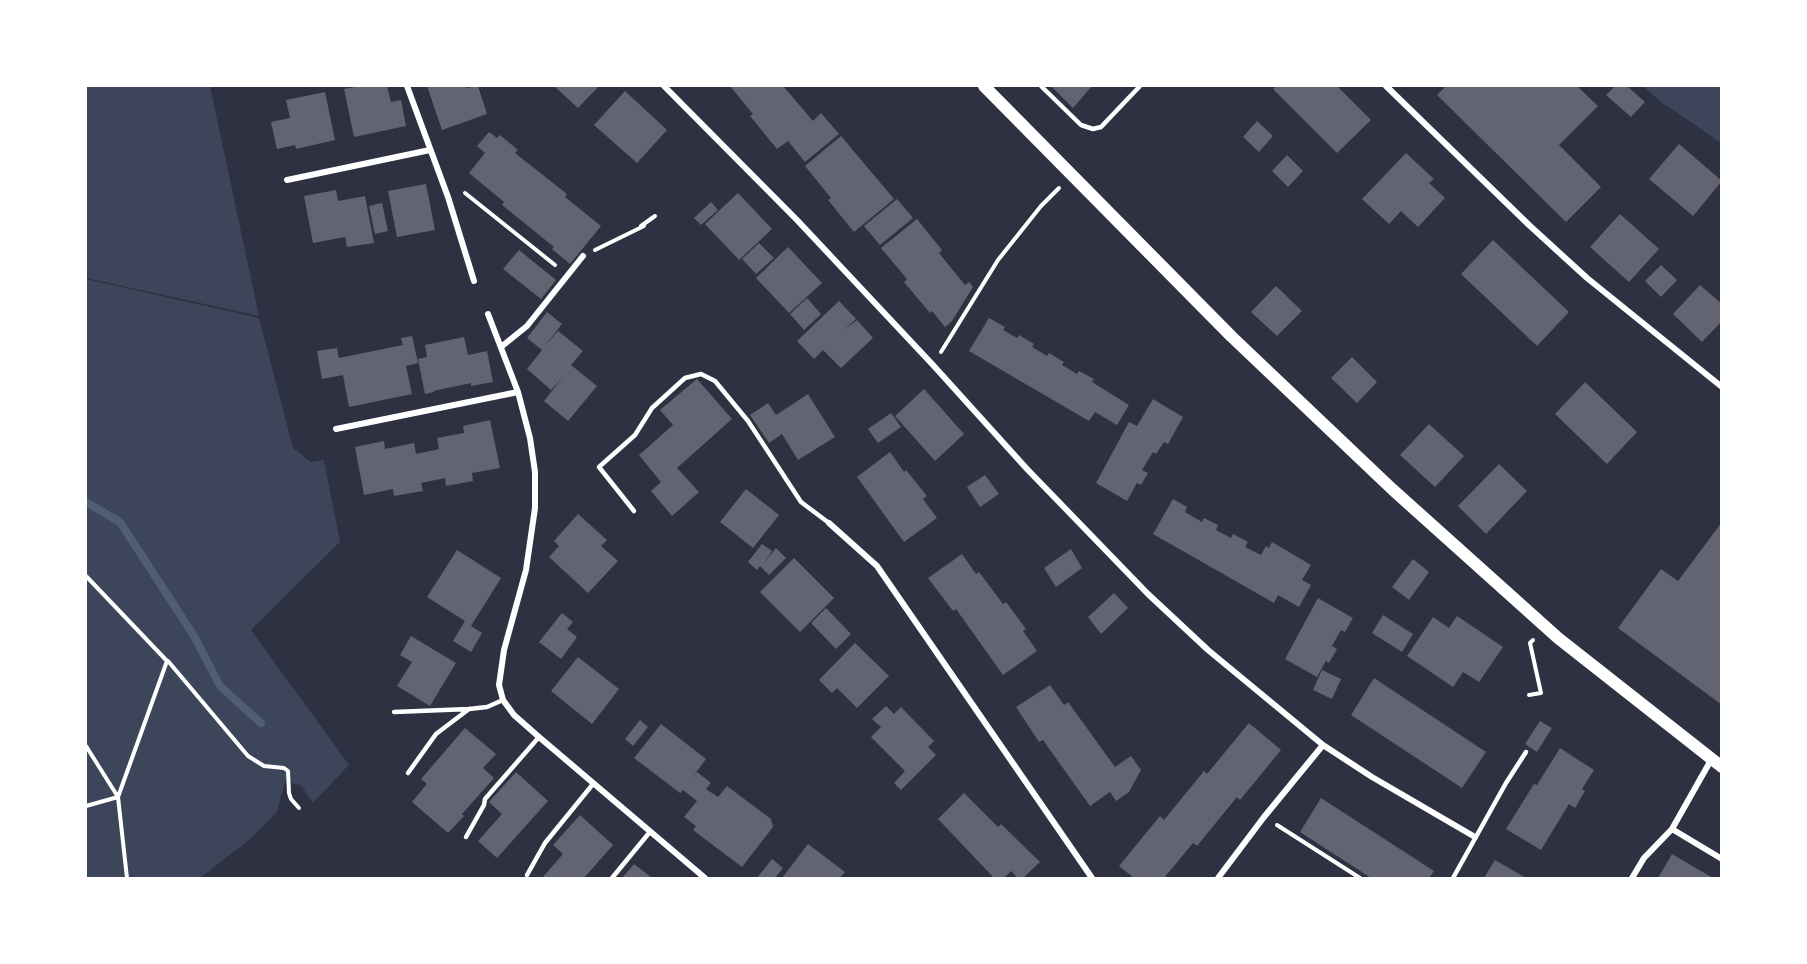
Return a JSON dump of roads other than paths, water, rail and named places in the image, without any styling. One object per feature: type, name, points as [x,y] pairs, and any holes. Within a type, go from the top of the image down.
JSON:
[{"type":"main road","points":[[984,86],[1232,337],[1392,489],[1558,638],[1716,763]]},
{"type":"street","points":[[407,86],[448,197],[474,281]]},
{"type":"street","points":[[664,86],[797,220],[1027,469],[1148,594],[1208,650],[1323,745],[1372,777],[1475,837]]},
{"type":"street","points":[[1386,86],[1573,265],[1722,387]]},
{"type":"street","points":[[287,180],[430,150]]},
{"type":"street","points":[[501,347],[527,326],[584,256]]},
{"type":"street","points":[[488,314],[518,392],[530,438],[535,472],[535,508],[526,570],[504,650],[499,685],[503,700],[514,715],[703,878]]},
{"type":"street","points":[[336,429],[518,392]]},
{"type":"street","points":[[830,523],[877,566],[1092,879]]},
{"type":"street","points":[[1218,879],[1264,817],[1323,745]]},
{"type":"street","points":[[1632,879],[1644,858],[1672,829],[1716,763]]},
{"type":"street","points":[[1672,829],[1722,859]]},
{"type":"lane","points":[[1041,86],[1081,125],[1093,129],[1101,127],[1140,86]]},
{"type":"lane","points":[[634,511],[599,467],[635,435],[652,408],[685,378],[701,374],[716,381],[748,421],[801,502],[830,523]]},
{"type":"lane","points":[[394,712],[469,710],[487,707],[503,700]]},
{"type":"lane","points":[[408,773],[436,734],[469,710]]},
{"type":"lane","points":[[466,837],[485,799],[539,737]]},
{"type":"lane","points":[[1453,879],[1475,837],[1526,752]]},
{"type":"lane","points":[[527,875],[545,843],[593,784]]},
{"type":"lane","points":[[612,879],[649,833]]},
{"type":"waterway","points":[[86,502],[120,522],[194,636],[220,686],[261,723]]}]
